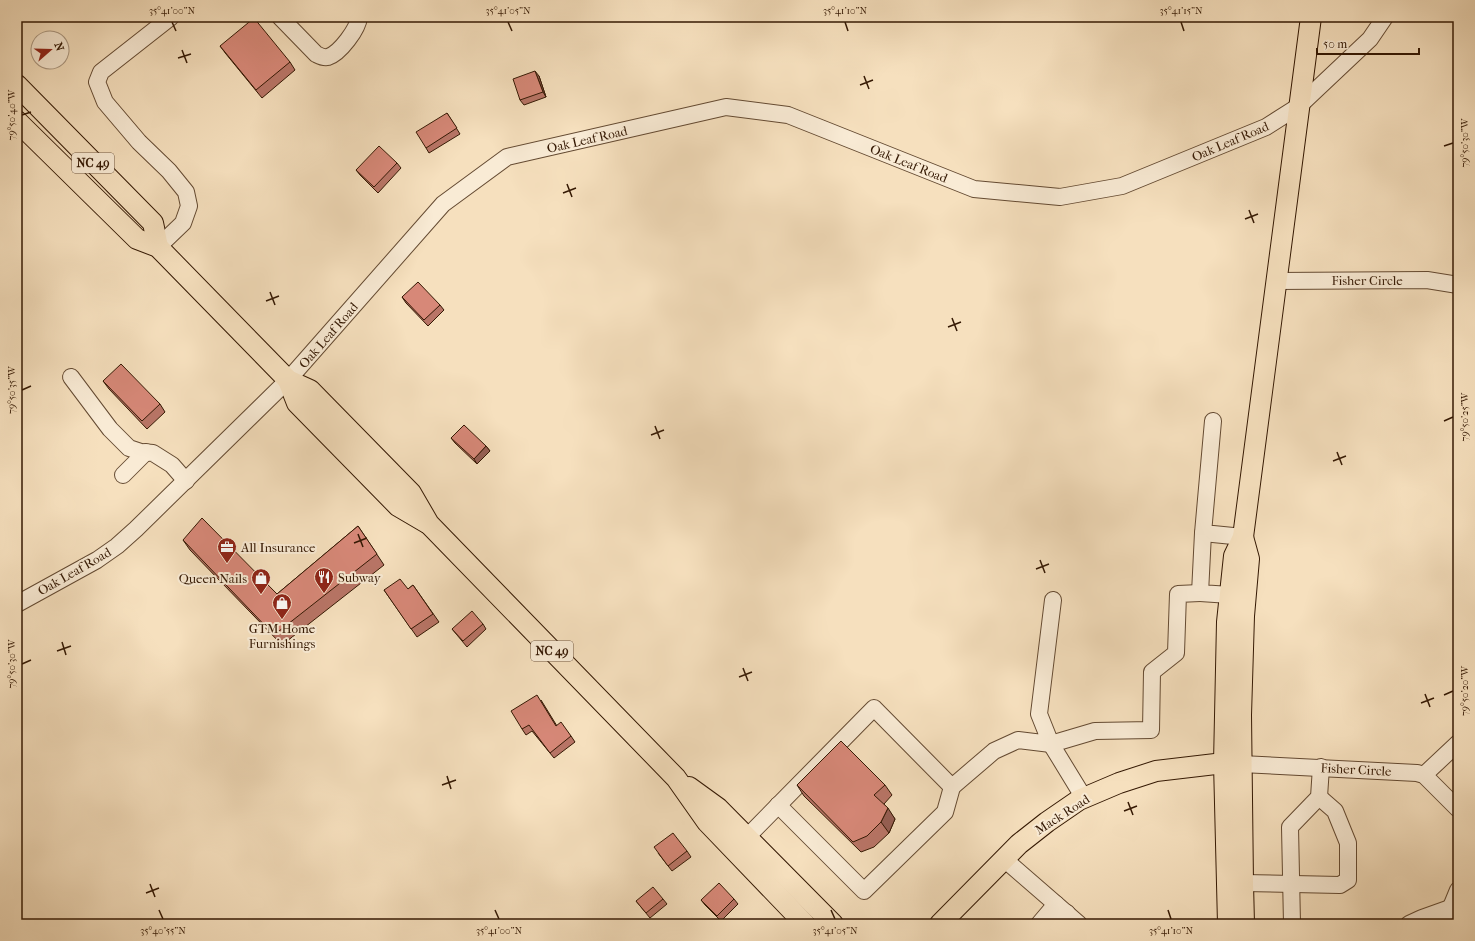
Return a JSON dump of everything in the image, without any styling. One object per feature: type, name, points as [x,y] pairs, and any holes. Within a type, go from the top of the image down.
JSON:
[{"type":"main road","points":[[1228,924],[1232,763],[1228,622],[1230,595],[1234,556],[1243,537],[1311,17]]},
{"type":"main road","name":"NC 49","points":[[17,85],[153,223],[158,247]]},
{"type":"main road","name":"NC 49","points":[[17,120],[137,239],[158,247],[288,380],[297,403],[398,506],[429,524],[676,778],[707,822],[804,924]]},
{"type":"main road","points":[[1243,537],[1248,560],[1241,715],[1232,763],[1243,883],[1244,924]]},
{"type":"main road","name":"Mack Road","points":[[940,924],[1019,844],[1047,822],[1084,798],[1120,783],[1156,771],[1232,763]]},
{"type":"main road","name":"NC 49","points":[[676,778],[718,808],[833,924]]},
{"type":"street","points":[[158,247],[183,223],[189,206],[186,192],[169,171],[139,142],[105,102],[97,82],[101,72],[171,17]]},
{"type":"street","points":[[280,17],[316,54],[323,57],[329,57],[343,45],[352,34],[359,17]]},
{"type":"street","name":"Oak Leaf Road","points":[[17,604],[98,560],[136,529],[288,380],[443,204],[508,157],[726,107],[788,115],[974,188],[1060,197],[1122,186],[1266,127],[1299,106],[1370,39],[1385,17]]},
{"type":"street","name":"Fisher Circle","points":[[1276,281],[1427,280],[1458,285]]},
{"type":"street","points":[[71,377],[110,429],[128,448],[153,453],[172,465],[186,481]]},
{"type":"street","points":[[1200,593],[1203,533],[1213,421]]},
{"type":"street","points":[[123,475],[146,452]]},
{"type":"street","points":[[1203,533],[1243,537]]},
{"type":"street","points":[[778,805],[864,891],[945,812],[952,787],[994,751],[1018,740],[1051,744],[1095,731],[1151,730],[1152,672],[1176,654],[1178,594],[1200,593],[1230,595]]},
{"type":"street","points":[[1053,600],[1039,714],[1051,744],[1084,798]]},
{"type":"street","points":[[747,837],[874,708],[952,787]]},
{"type":"street","points":[[1458,743],[1424,775],[1458,809]]},
{"type":"street","name":"Fisher Circle","points":[[1232,763],[1321,767],[1416,773],[1424,775]]},
{"type":"street","points":[[1292,924],[1290,827],[1319,797],[1321,767]]},
{"type":"street","points":[[1243,883],[1340,885],[1348,880],[1348,843],[1335,811],[1319,797]]},
{"type":"street","points":[[1004,859],[1060,914],[1079,924]]},
{"type":"street","points":[[1444,924],[1458,890]]},
{"type":"street","points":[[1409,924],[1450,908]]},
{"type":"street","points":[[1039,924],[1060,914]]},
{"type":"building","points":[[254,18],[290,62],[256,90],[220,46]]},
{"type":"building","points":[[535,71],[543,92],[520,100],[513,79]]},
{"type":"building","points":[[447,113],[457,128],[426,148],[416,132]]},
{"type":"building","points":[[379,146],[397,163],[374,187],[356,170]]},
{"type":"building","points":[[418,282],[440,305],[424,320],[402,297]]},
{"type":"building","points":[[121,364],[160,404],[142,421],[103,381]]},
{"type":"building","points":[[464,425],[486,446],[474,459],[451,438]]},
{"type":"building","points":[[202,518],[277,594],[358,526],[377,554],[274,635],[183,540]]},
{"type":"building","points":[[400,579],[408,589],[413,585],[433,614],[411,629],[384,590]]},
{"type":"building","points":[[472,611],[483,624],[463,641],[452,629]]},
{"type":"building","points":[[537,695],[556,726],[561,722],[571,736],[550,753],[529,725],[522,729],[511,711]]},
{"type":"building","points":[[841,741],[885,785],[874,795],[888,808],[881,822],[867,836],[853,842],[797,785]]},
{"type":"building","points":[[673,833],[687,851],[668,866],[654,847]]},
{"type":"building","points":[[719,883],[734,899],[717,916],[701,900]]},
{"type":"building","points":[[653,887],[663,899],[646,913],[636,901]]},
{"type":"place","name":"All Insurance","points":[[227,564]]},
{"type":"place","name":"Subway","points":[[324,594]]},
{"type":"place","name":"Queen Nails","points":[[261,595]]},
{"type":"place","name":"GTM Home Furnishings","points":[[282,620]]}]
